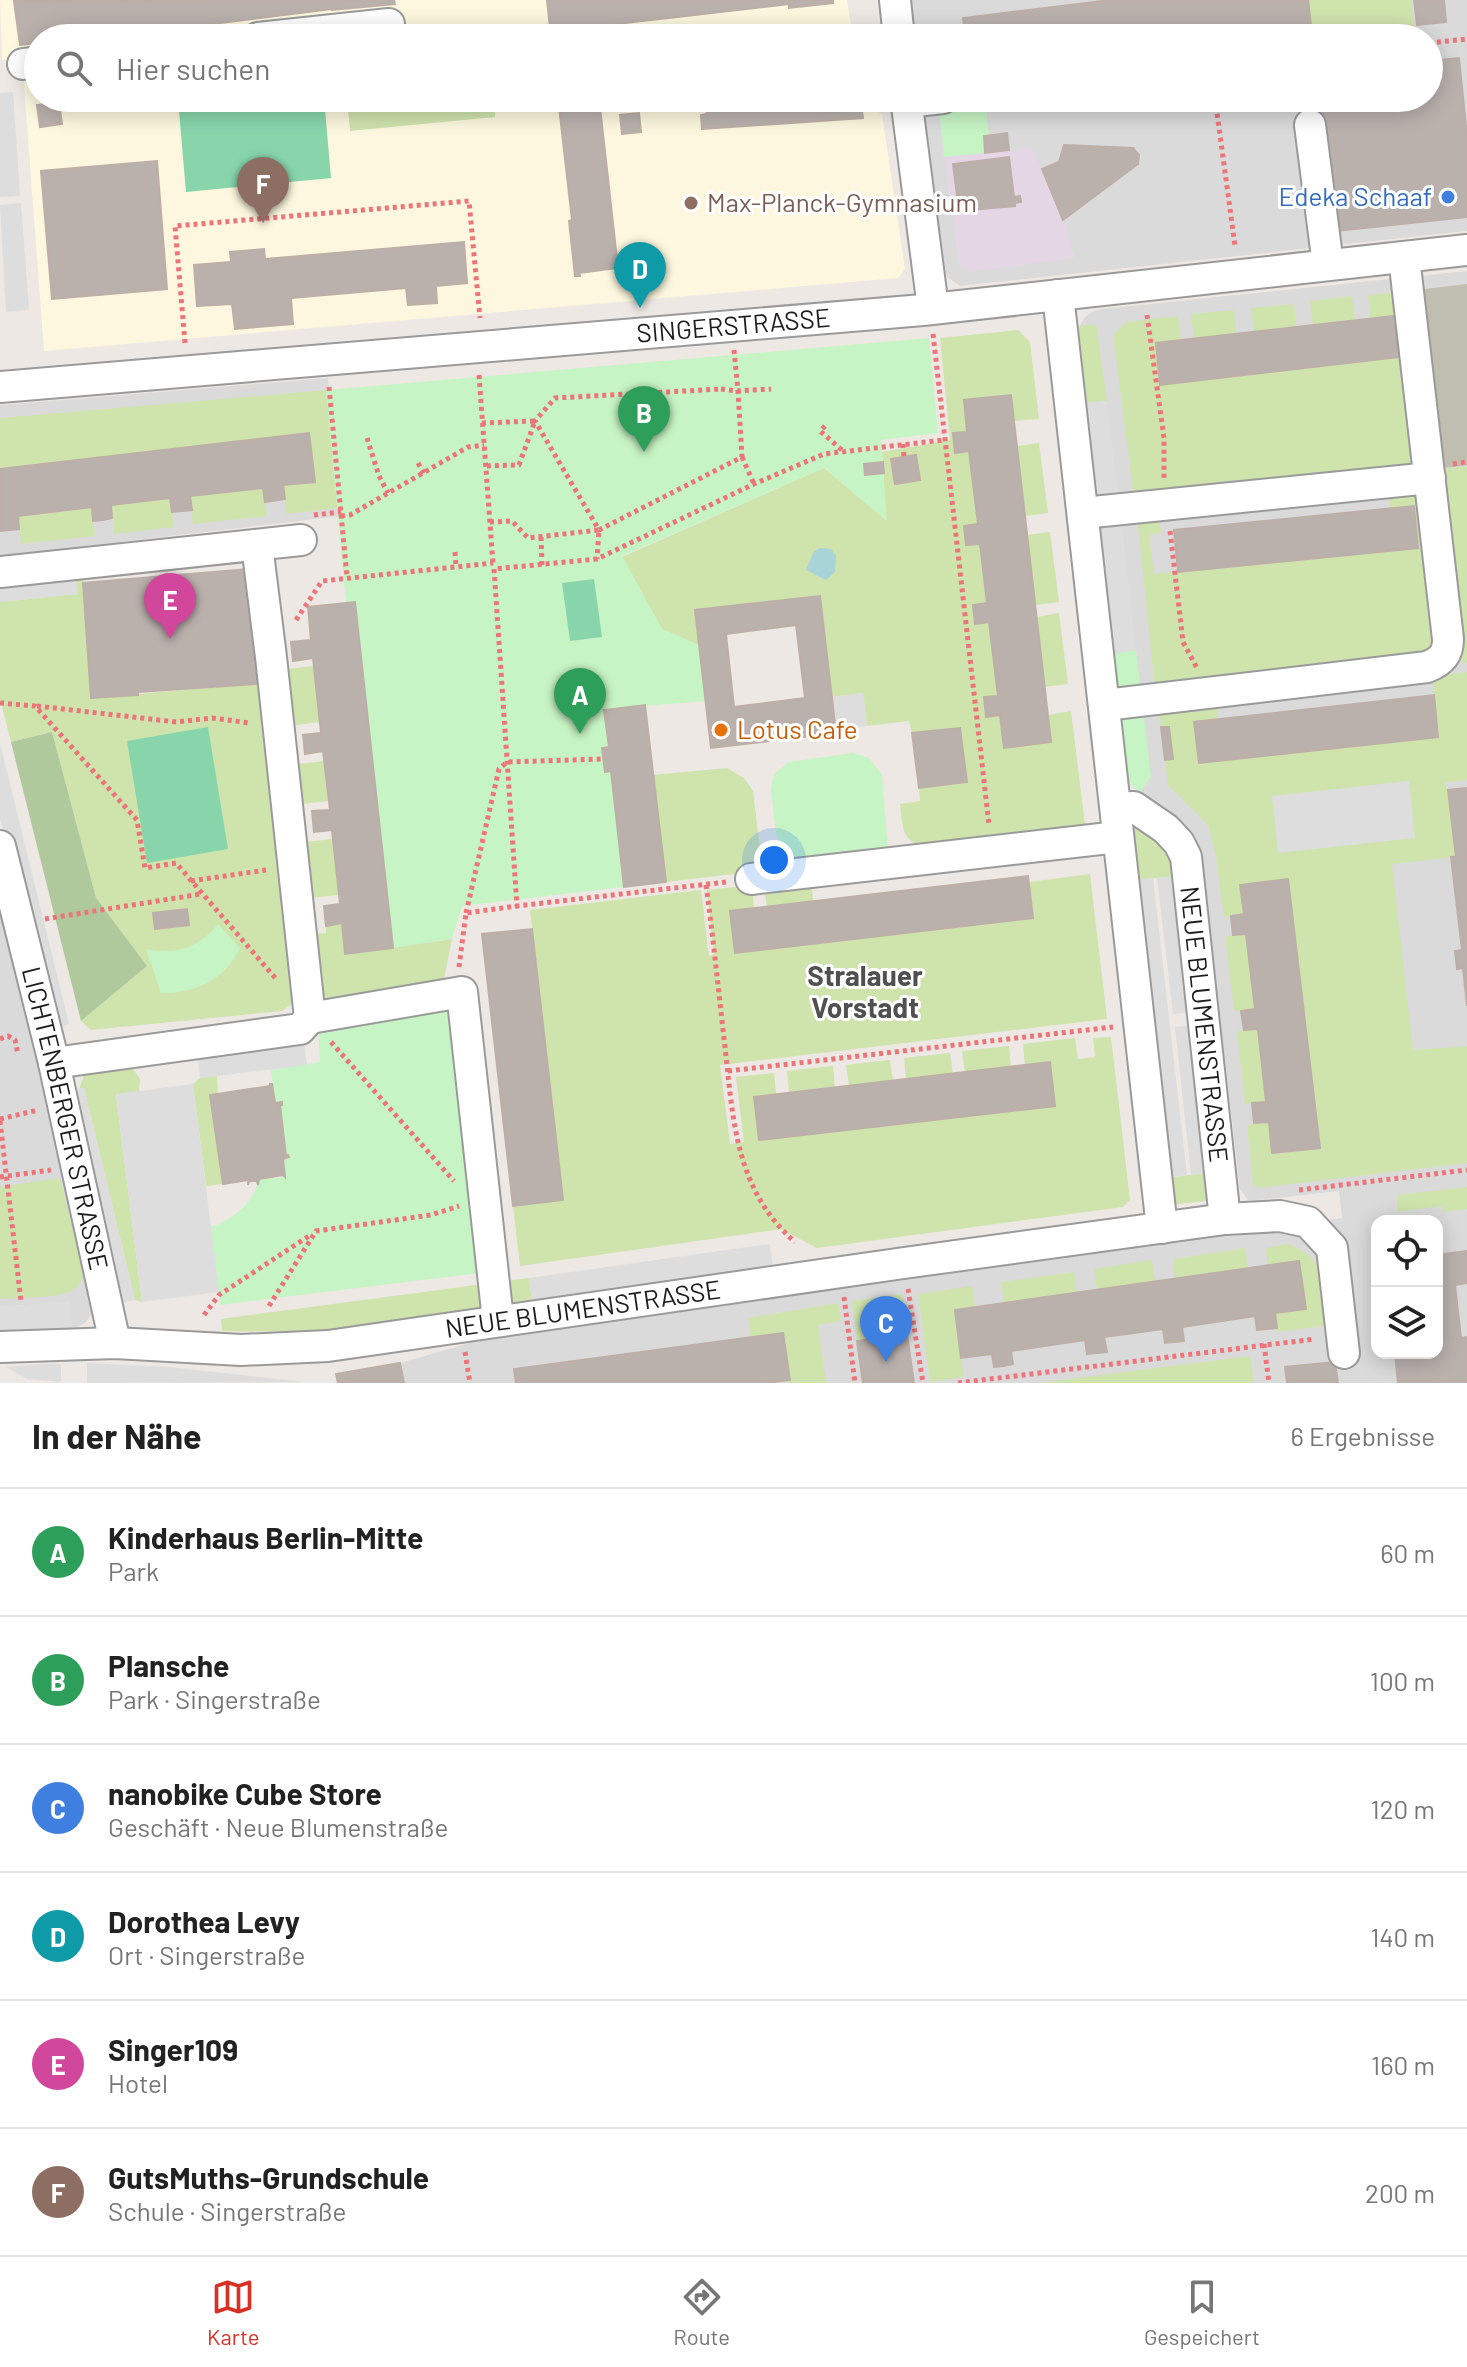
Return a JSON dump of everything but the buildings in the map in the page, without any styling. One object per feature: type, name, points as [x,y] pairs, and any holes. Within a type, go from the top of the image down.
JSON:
[{"type":"street","points":[[895,0],[898,24]]},
{"type":"street","points":[[907,112],[933,320]]},
{"type":"street","points":[[1310,125],[1328,265]]},
{"type":"street","name":"SINGERSTRASSE","points":[[0,387],[933,320],[1058,295],[1467,250]]},
{"type":"street","points":[[1105,705],[1427,667],[1437,663],[1448,649],[1404,257]]},
{"type":"street","points":[[1058,295],[1162,1228]]},
{"type":"street","points":[[1083,513],[1430,478]]},
{"type":"street","points":[[0,572],[301,540]]},
{"type":"street","points":[[257,545],[310,1018]]},
{"type":"street","name":"NEUE BLUMENSTRASSE","points":[[0,1347],[115,1343],[241,1350],[304,1348],[1225,1219],[1186,857],[1179,843],[1166,829],[1134,807],[1117,822]]},
{"type":"street","points":[[751,879],[992,850],[1117,822]]},
{"type":"street","name":"LICHTENBERGER STRASSE","points":[[0,846],[54,1063],[115,1343]]},
{"type":"street","points":[[54,1063],[300,1029],[310,1018],[462,992],[498,1320]]},
{"type":"street","points":[[1225,1219],[1280,1216],[1308,1222],[1332,1248],[1343,1341]]},
{"type":"path","points":[[1443,42],[1467,39]]},
{"type":"path","points":[[1217,112],[1235,246]]},
{"type":"path","points":[[185,339],[175,226],[469,201],[480,313]]},
{"type":"path","points":[[933,320],[943,440],[992,850]]},
{"type":"path","points":[[734,349],[742,457],[754,484]]},
{"type":"path","points":[[478,371],[517,906]]},
{"type":"path","points":[[329,384],[347,577]]},
{"type":"path","points":[[485,466],[519,465],[535,421],[555,398],[771,389]]},
{"type":"path","points":[[482,423],[535,421]]},
{"type":"path","points":[[535,421],[599,530],[597,559]]},
{"type":"path","points":[[825,426],[820,431],[844,452]]},
{"type":"path","points":[[367,438],[388,493]]},
{"type":"path","points":[[271,657],[322,581],[456,567],[542,565],[597,559],[824,454],[943,440]]},
{"type":"path","points":[[903,444],[904,457]]},
{"type":"path","points":[[341,516],[375,504],[388,493],[468,447],[484,445]]},
{"type":"path","points":[[490,522],[512,521],[528,538],[599,530],[742,457]]},
{"type":"path","points":[[418,463],[424,473]]},
{"type":"path","points":[[541,537],[542,565]]},
{"type":"path","points":[[455,552],[456,567]]},
{"type":"path","points":[[35,706],[176,722],[212,718],[279,726]]},
{"type":"path","points":[[462,992],[458,961],[499,769],[507,762],[604,759]]},
{"type":"path","points":[[191,881],[294,866]]},
{"type":"path","points":[[466,913],[751,879]]},
{"type":"path","points":[[706,885],[735,1134],[749,1180],[782,1231],[795,1242]]},
{"type":"path","points":[[20,924],[202,894]]},
{"type":"path","points":[[728,1071],[1140,1024]]},
{"type":"path","points":[[0,1039],[8,1036],[15,1040],[18,1054]]},
{"type":"path","points":[[21,1301],[3,1177],[0,1120],[47,1108]]},
{"type":"path","points":[[3,1177],[62,1169]]},
{"type":"path","points":[[1287,1191],[1467,1170]]},
{"type":"path","points":[[204,1315],[219,1295],[316,1231]]},
{"type":"path","points":[[904,1263],[923,1383]]},
{"type":"path","points":[[841,1272],[855,1383]]},
{"type":"path","points":[[958,1383],[1007,1380],[1264,1344],[1314,1339],[1343,1341]]},
{"type":"path","points":[[1264,1344],[1269,1383]]},
{"type":"shaded area","points":[[0,0],[847,0],[851,24],[24,24],[24,85],[22,58],[2,60]]},
{"type":"shaded area","points":[[910,0],[1467,0],[1467,231],[960,286],[946,276],[942,267],[924,112],[1443,112],[1443,24],[913,24]]},
{"type":"shaded area","points":[[13,92],[20,196],[0,197],[0,93]]},
{"type":"shaded area","points":[[26,112],[882,114],[905,269],[898,278],[44,351]]},
{"type":"shaded area","points":[[1032,149],[1063,220],[1075,258],[968,272],[959,264],[944,157]]},
{"type":"shaded area","points":[[21,203],[29,310],[6,312],[0,205]]},
{"type":"shaded area","points":[[1467,271],[1467,1383],[338,1383],[336,1374],[400,1363],[477,1341],[1342,1218],[1339,1191],[1248,1200],[1240,1189],[1198,849],[1175,818],[1132,786],[1074,337],[1084,318],[1092,312]]},
{"type":"shaded area","points":[[1467,284],[1467,465],[1422,471],[1401,292]]},
{"type":"shaded area","points":[[328,378],[341,516],[0,556],[0,405]]},
{"type":"shaded area","points":[[1107,401],[1119,502],[1096,504],[1085,403]]},
{"type":"shaded area","points":[[1121,516],[1136,650],[1113,654],[1097,519]]},
{"type":"shaded area","points":[[75,573],[78,594],[0,602],[0,581]]},
{"type":"shaded area","points":[[863,693],[867,726],[836,730],[832,697]]},
{"type":"shaded area","points":[[0,743],[69,1024],[52,1028],[0,819]]},
{"type":"shaded area","points":[[1409,781],[1415,838],[1278,853],[1272,796]]},
{"type":"shaded area","points":[[1179,876],[1193,1012],[1173,1014],[1157,878]]},
{"type":"shaded area","points":[[1153,878],[1187,1175],[1167,1178],[1133,880]]},
{"type":"shaded area","points":[[0,885],[95,1308],[86,1322],[72,1330],[69,1302],[0,1307]]},
{"type":"shaded area","points":[[1195,1025],[1211,1172],[1191,1175],[1175,1027]]},
{"type":"shaded area","points":[[304,1042],[307,1065],[200,1078],[197,1055]]},
{"type":"shaded area","points":[[193,1084],[219,1292],[142,1302],[116,1094]]},
{"type":"shaded area","points":[[84,1088],[135,1300],[115,1304],[65,1091]]},
{"type":"shaded area","points":[[770,1244],[773,1267],[532,1301],[529,1278]]},
{"type":"shaded area","points":[[70,1301],[72,1330],[0,1333],[0,1307]]},
{"type":"shaded area","points":[[87,1363],[169,1367],[305,1382],[87,1383]]},
{"type":"shaded area","points":[[61,1364],[61,1382],[27,1379],[6,1367]]},
{"type":"green space","points":[[1308,0],[1411,0],[1414,24],[1311,24]]},
{"type":"green space","points":[[179,112],[325,112],[331,178],[186,192]]},
{"type":"green space","points":[[348,112],[495,112],[495,117],[350,131]]},
{"type":"green space","points":[[940,112],[986,112],[989,136],[984,137],[985,153],[944,157]]},
{"type":"green space","points":[[1400,292],[1414,465],[1134,499],[1113,335],[1126,322],[1178,316],[1181,340],[1156,344],[1161,385],[1398,357],[1394,316],[1370,318],[1368,295]]},
{"type":"green space","points":[[1352,296],[1355,320],[1313,325],[1310,301]]},
{"type":"green space","points":[[1294,304],[1296,327],[1254,332],[1251,308]]},
{"type":"green space","points":[[1234,310],[1236,334],[1194,339],[1191,314]]},
{"type":"green space","points":[[1096,324],[1107,401],[1081,403],[1074,337],[1078,326]]},
{"type":"green space","points":[[1018,330],[1030,342],[1039,419],[1014,421],[1011,395],[964,400],[967,432],[953,434],[955,453],[969,451],[978,524],[964,527],[966,545],[980,544],[987,603],[973,605],[975,623],[989,622],[998,696],[984,697],[986,716],[1000,715],[1004,747],[1051,742],[1048,715],[1071,711],[1086,833],[927,850],[912,842],[905,833],[900,804],[920,801],[919,788],[967,782],[960,728],[912,733],[909,721],[867,726],[863,693],[832,697],[820,596],[695,610],[699,645],[662,629],[622,557],[824,468],[886,520],[882,452],[950,440],[940,338]]},
{"type":"green space","points":[[929,338],[938,433],[881,440],[887,521],[824,468],[622,556],[662,629],[699,645],[706,701],[645,706],[666,882],[462,906],[452,939],[393,948],[355,602],[346,603],[326,390]]},
{"type":"green space","points":[[326,390],[338,508],[286,514],[283,485],[315,481],[309,433],[0,469],[0,418]]},
{"type":"green space","points":[[1039,443],[1048,513],[1025,516],[1017,446]]},
{"type":"green space","points":[[1467,466],[1467,663],[1462,663],[1435,470]]},
{"type":"green space","points":[[263,488],[267,516],[193,524],[190,496]]},
{"type":"green space","points":[[1388,489],[1422,494],[1444,633],[1432,655],[1155,690],[1137,516],[1159,514],[1161,533],[1149,535],[1154,574],[1417,548],[1390,508]]},
{"type":"green space","points":[[170,498],[174,527],[114,534],[111,505]]},
{"type":"green space","points":[[92,507],[95,536],[21,544],[18,516]]},
{"type":"green space","points":[[1050,532],[1059,602],[1035,605],[1027,535]]},
{"type":"green space","points":[[75,573],[81,573],[83,583],[92,698],[266,683],[270,721],[261,723],[273,828],[283,837],[300,990],[293,1003],[282,1011],[91,1030],[81,1021],[147,966],[96,899],[52,732],[11,742],[0,699],[0,602],[77,594]]},
{"type":"green space","points":[[594,579],[602,637],[570,641],[562,583]]},
{"type":"green space","points":[[1059,613],[1068,684],[1045,687],[1037,617]]},
{"type":"green space","points":[[1136,650],[1151,776],[1140,793],[1132,786],[1125,772],[1109,654]]},
{"type":"green space","points":[[314,666],[320,722],[290,726],[285,669]]},
{"type":"green space","points":[[1467,672],[1467,780],[1444,783],[1448,790],[1456,857],[1392,864],[1413,1050],[1467,1046],[1467,1163],[1258,1188],[1253,1185],[1247,1125],[1269,1122],[1273,1153],[1319,1148],[1244,914],[1224,917],[1208,825],[1168,785],[1165,760],[1173,759],[1169,727],[1161,727],[1159,709],[1216,699],[1218,719],[1195,722],[1199,762],[1438,737],[1432,676]]},
{"type":"green space","points":[[208,727],[228,849],[147,863],[127,741]]},
{"type":"green space","points":[[52,732],[96,898],[147,966],[81,1021],[11,742]]},
{"type":"green space","points":[[853,753],[869,758],[882,775],[888,849],[800,863],[785,857],[777,842],[771,789],[774,774],[789,762]]},
{"type":"green space","points":[[324,761],[329,801],[302,804],[298,764]]},
{"type":"green space","points":[[727,768],[744,778],[753,791],[761,858],[756,869],[666,882],[652,775]]},
{"type":"green space","points":[[1133,824],[1163,843],[1179,876],[1133,880],[1128,828]]},
{"type":"green space","points":[[333,839],[339,895],[311,898],[305,842]]},
{"type":"green space","points":[[1090,874],[1107,1019],[720,1065],[730,1144],[744,1142],[736,1077],[774,1073],[776,1094],[754,1098],[759,1140],[1054,1106],[1025,1066],[1023,1044],[1075,1038],[1078,1059],[1095,1057],[1093,1038],[1111,1037],[1130,1200],[1123,1207],[817,1248],[781,1229],[520,1266],[513,1206],[563,1200],[530,910],[701,890],[709,956],[714,955],[707,890],[752,885],[754,908],[736,953],[1032,918],[1029,882]]},
{"type":"green space","points":[[811,879],[813,901],[767,907],[764,885]]},
{"type":"green space","points":[[342,923],[346,954],[452,939],[443,983],[335,1001],[326,998],[320,988],[315,934],[326,933],[326,926]]},
{"type":"green space","points":[[218,924],[240,948],[226,969],[197,987],[161,993],[146,949],[167,951],[186,948],[203,939]]},
{"type":"green space","points":[[1246,934],[1255,1009],[1234,1011],[1225,936]]},
{"type":"green space","points":[[445,1005],[458,1017],[488,1272],[220,1305],[211,1227],[242,1209],[253,1195],[259,1179],[285,1177],[283,1159],[288,1156],[282,1103],[275,1103],[271,1070],[320,1062],[318,1026]]},
{"type":"green space","points":[[1258,1029],[1266,1102],[1245,1104],[1237,1031]]},
{"type":"green space","points":[[1009,1046],[1011,1067],[965,1073],[962,1051]]},
{"type":"green space","points":[[950,1053],[953,1074],[906,1079],[904,1058]]},
{"type":"green space","points":[[890,1060],[893,1081],[849,1086],[846,1065]]},
{"type":"green space","points":[[131,1066],[140,1079],[139,1091],[116,1095],[142,1302],[135,1300],[84,1088],[79,1089],[85,1073]]},
{"type":"green space","points":[[833,1066],[835,1088],[789,1093],[787,1071]]},
{"type":"green space","points":[[217,1076],[223,1184],[206,1186],[193,1084],[200,1078]]},
{"type":"green space","points":[[1211,1172],[1214,1200],[1170,1205],[1167,1178]]},
{"type":"green space","points":[[60,1178],[84,1274],[81,1281],[73,1290],[57,1295],[0,1299],[0,1187]]},
{"type":"green space","points":[[1467,1187],[1467,1209],[1443,1212],[1442,1206],[1397,1212],[1397,1195]]},
{"type":"green space","points":[[1287,1244],[1300,1249],[1317,1266],[1322,1276],[1329,1325],[1278,1332],[1275,1313],[1305,1309],[1299,1262],[1268,1265],[1266,1248]]},
{"type":"green space","points":[[1245,1248],[1248,1268],[1175,1279],[1173,1259]]},
{"type":"green space","points":[[1152,1260],[1155,1281],[1097,1290],[1094,1269]]},
{"type":"green space","points":[[1074,1272],[1077,1293],[1004,1303],[1001,1282]]},
{"type":"green space","points":[[529,1278],[532,1301],[310,1332],[222,1331],[221,1319]]},
{"type":"green space","points":[[972,1286],[975,1307],[955,1311],[964,1377],[930,1382],[918,1294]]},
{"type":"green space","points":[[902,1294],[907,1334],[857,1341],[852,1301]]},
{"type":"green space","points":[[838,1303],[841,1321],[818,1325],[826,1383],[790,1383],[783,1333],[751,1337],[748,1318]]},
{"type":"green space","points":[[1250,1356],[1254,1383],[1038,1383]]},
{"type":"water","points":[[831,549],[836,556],[835,572],[826,580],[806,570],[814,551]]},
{"type":"place","name":"Edeka Schaaf","points":[[1448,197]]},
{"type":"place","name":"Max-Planck-Gymnasium","points":[[691,203]]},
{"type":"place","name":"GutsMuths-Grundschule","points":[[263,223]]},
{"type":"place","name":"Dorothea Levy","points":[[640,308]]},
{"type":"place","name":"Plansche","points":[[644,452]]},
{"type":"place","name":"Singer109","points":[[170,639]]},
{"type":"place","name":"Lotus Cafe","points":[[721,730]]},
{"type":"place","name":"Kinderhaus Berlin-Mitte","points":[[580,734]]},
{"type":"place","name":"nanobike Cube Store","points":[[886,1362]]},
{"type":"district","name":"Stralauer Vorstadt","points":[[865,992]]}]
